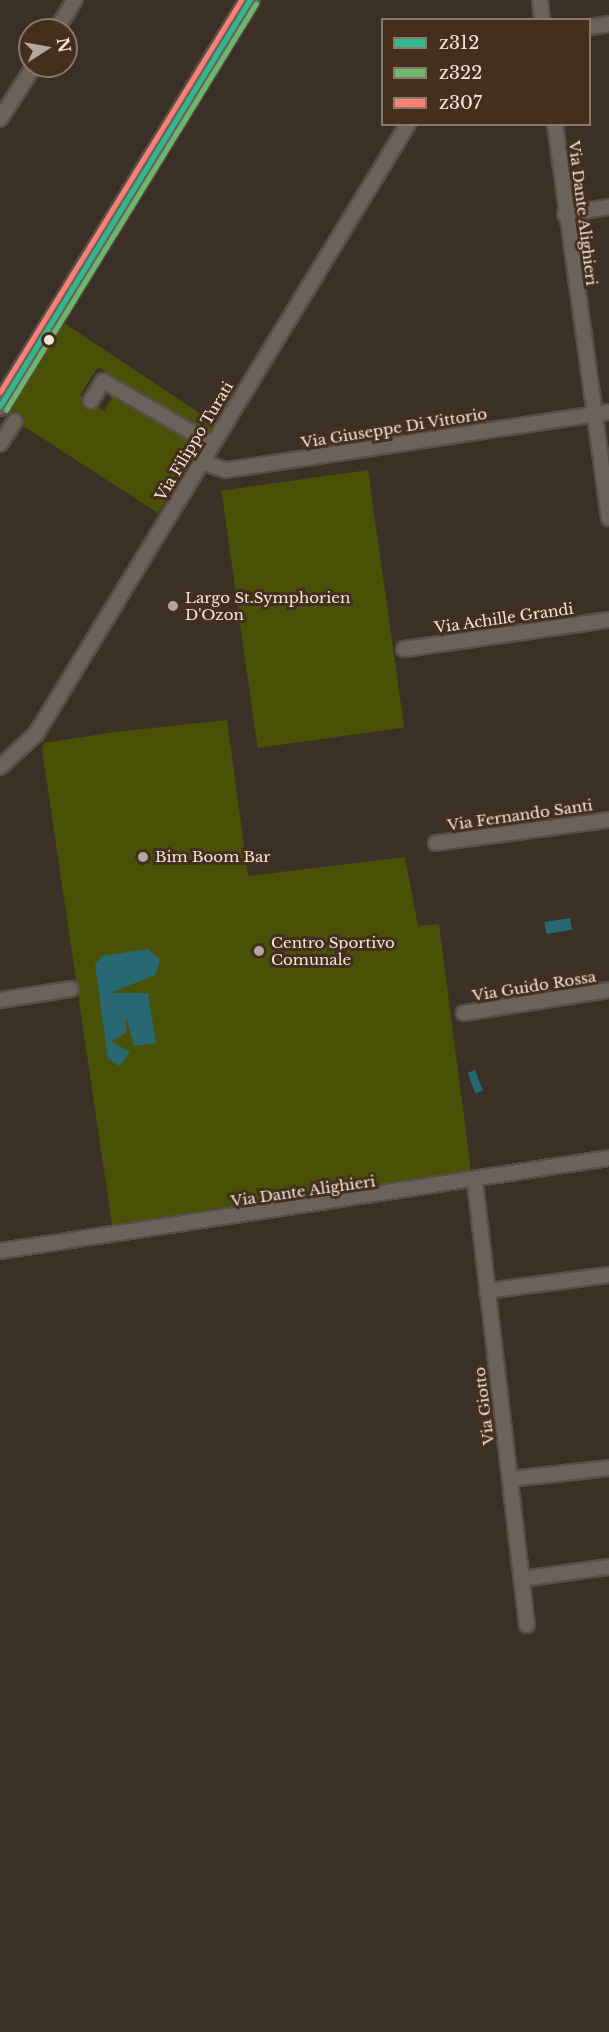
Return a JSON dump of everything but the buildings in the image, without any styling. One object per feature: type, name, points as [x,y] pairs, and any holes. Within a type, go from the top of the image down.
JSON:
[{"type":"street","points":[[64,18],[75,0]]},
{"type":"street","points":[[0,405],[250,0]]},
{"type":"street","points":[[540,0],[542,18]]},
{"type":"street","points":[[591,27],[609,24]]},
{"type":"street","points":[[0,119],[4,103],[24,78]]},
{"type":"street","name":"Via Filippo Turati","points":[[0,767],[23,750],[74,670],[407,126]]},
{"type":"street","name":"Via Dante Alighieri","points":[[555,126],[565,214],[609,519]]},
{"type":"street","points":[[565,214],[609,207]]},
{"type":"street","points":[[91,401],[103,381],[212,444]]},
{"type":"street","name":"Via Giuseppe Di Vittorio","points":[[201,462],[226,470],[609,412]]},
{"type":"street","points":[[0,444],[15,421]]},
{"type":"street","name":"Via Achille Grandi","points":[[404,649],[609,620]]},
{"type":"street","name":"Via Fernando Santi","points":[[436,843],[609,820]]},
{"type":"street","points":[[0,999],[71,989]]},
{"type":"street","name":"Via Guido Rossa","points":[[464,1013],[609,990]]},
{"type":"street","name":"Via Dante Alighieri","points":[[0,1251],[475,1183],[609,1158]]},
{"type":"street","name":"Via Giotto","points":[[475,1183],[527,1625]]},
{"type":"street","points":[[488,1291],[609,1275]]},
{"type":"street","points":[[510,1479],[609,1468]]},
{"type":"street","points":[[521,1579],[609,1567]]},
{"type":"green space","points":[[64,323],[216,424],[158,513],[5,414]],"holes":[[[98,367],[122,382],[104,411],[80,395]]]},
{"type":"green space","points":[[368,470],[404,727],[258,748],[221,491]]},
{"type":"green space","name":"Centro Sportivo Comunale","points":[[227,720],[248,876],[405,857],[418,926],[439,924],[471,1171],[112,1225],[42,749],[44,743],[115,732]]},
{"type":"water","points":[[570,918],[572,930],[546,934],[544,922]]},
{"type":"water","points":[[148,949],[160,960],[155,975],[110,993],[148,993],[156,1043],[134,1046],[126,1017],[126,1033],[111,1041],[130,1052],[120,1066],[108,1059],[95,964],[102,956]]},
{"type":"water","points":[[475,1070],[483,1091],[475,1093],[468,1073]]},
{"type":"transit line","name":"z307","points":[[0,392],[241,0]]},
{"type":"transit line","name":"z312","points":[[0,406],[250,0]]},
{"type":"transit line","name":"z322","points":[[6,410],[256,4]]},
{"type":"place","name":"Largo St.Symphorien D'Ozon","points":[[173,606]]},
{"type":"place","name":"Bim Boom Bar","points":[[143,857]]},
{"type":"place","name":"Centro Sportivo Comunale","points":[[259,951]]}]
